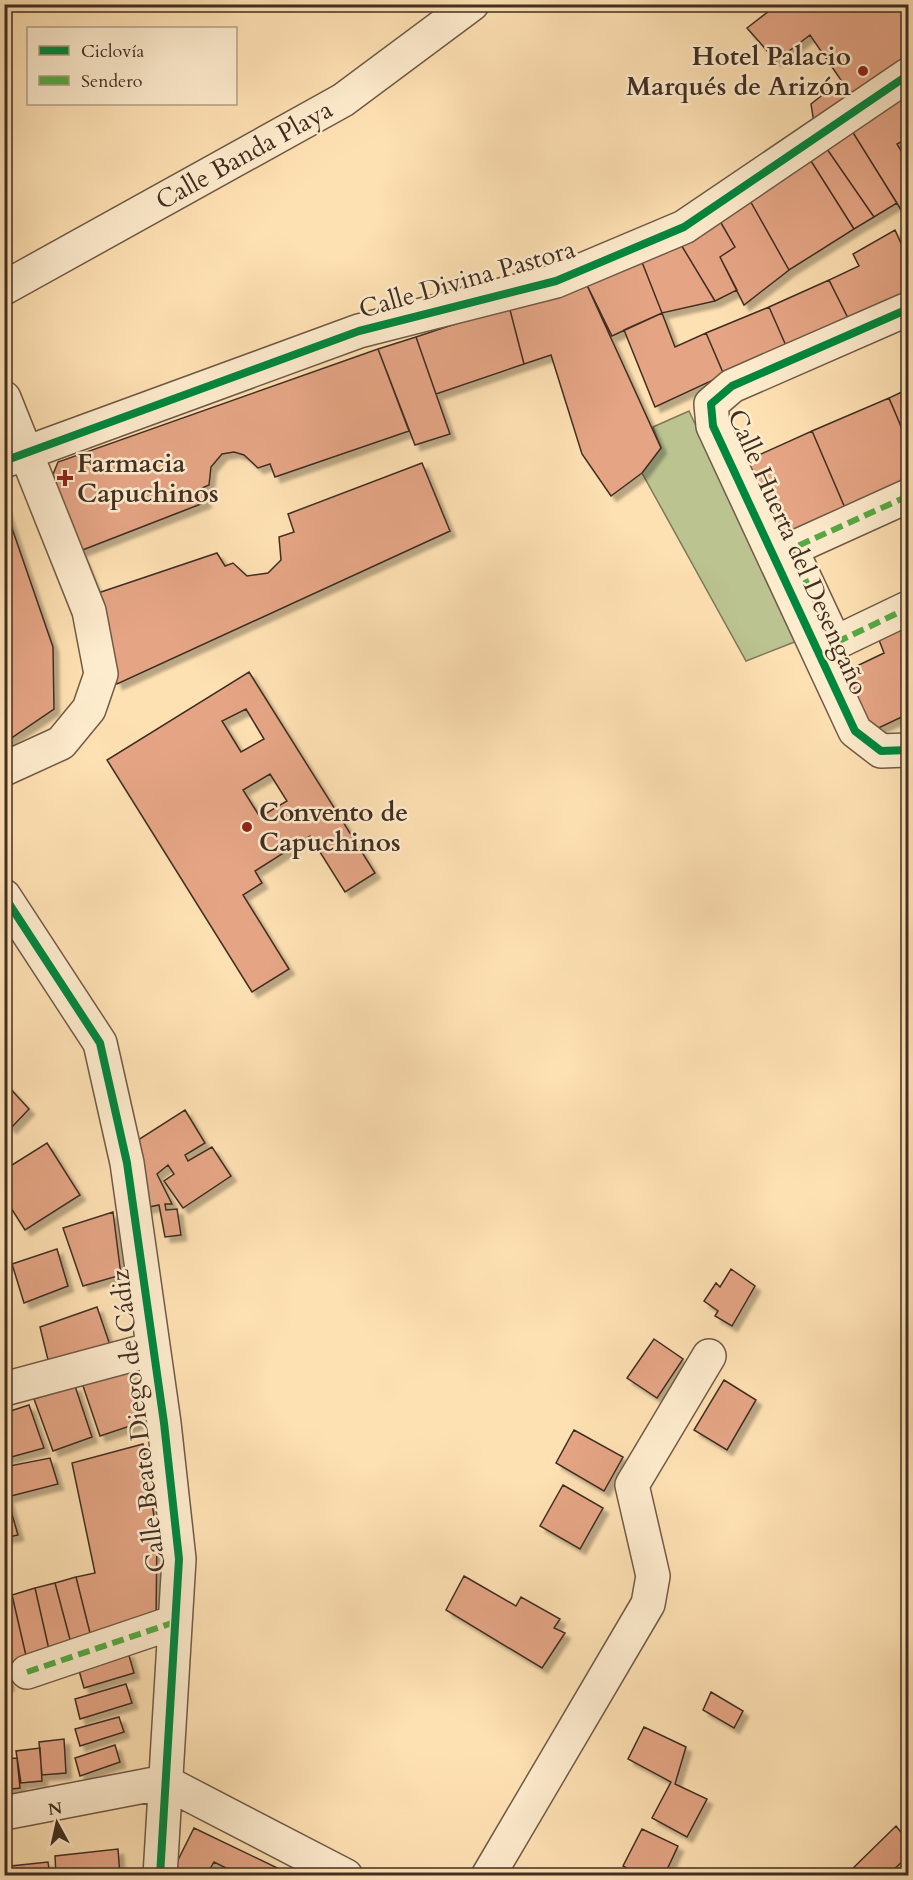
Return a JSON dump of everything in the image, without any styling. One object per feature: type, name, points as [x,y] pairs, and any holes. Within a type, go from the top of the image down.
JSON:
[{"type":"street","name":"Calle Banda Playa","points":[[4,288],[343,100],[472,4]]},
{"type":"street","name":"Calle Divina Pastora","points":[[15,457],[359,331],[556,280],[684,227],[909,75]]},
{"type":"street","name":"Calle Huerta del Desengaño","points":[[909,309],[732,386],[711,404],[713,426],[855,731],[881,751],[909,750]]},
{"type":"street","points":[[4,398],[15,457],[89,610],[101,674],[89,709],[62,742],[4,769]]},
{"type":"street","points":[[909,496],[791,549],[835,643],[909,608]]},
{"type":"street","name":"Calle Beato Diego de Cádiz","points":[[5,897],[100,1042],[127,1162],[153,1349],[178,1559],[160,1875]]},
{"type":"street","points":[[4,1389],[153,1349]]},
{"type":"street","points":[[488,1875],[648,1604],[653,1576],[632,1485],[709,1356]]},
{"type":"street","points":[[27,1672],[176,1622]]},
{"type":"street","points":[[4,1813],[165,1782],[346,1875]]},
{"type":"green space","points":[[689,411],[797,641],[746,661],[642,473],[661,448],[653,427]]},
{"type":"building","name":"Hotel Palacio Marqués de Arizón","points":[[778,4],[908,4],[908,60],[814,123],[811,104],[841,80],[810,35],[776,61],[747,28]]},
{"type":"building","points":[[908,89],[908,138],[897,144],[908,162],[908,221],[852,131]]},
{"type":"building","points":[[852,131],[897,203],[874,217],[827,149]]},
{"type":"building","points":[[827,149],[874,217],[854,229],[811,161]]},
{"type":"building","points":[[811,161],[854,229],[789,270],[748,197]]},
{"type":"building","points":[[748,197],[789,270],[744,305],[720,257],[735,247],[717,216]]},
{"type":"building","points":[[717,216],[735,247],[720,257],[737,290],[715,301],[677,238]]},
{"type":"building","points":[[895,230],[908,259],[908,294],[850,322],[829,280],[859,266],[853,254]]},
{"type":"building","points":[[677,238],[715,301],[662,313],[640,257]]},
{"type":"building","points":[[640,257],[662,313],[612,336],[585,281]]},
{"type":"building","points":[[829,280],[850,322],[787,348],[769,307]]},
{"type":"building","points":[[585,281],[661,448],[642,473],[611,496],[582,454],[551,355],[524,364],[509,306]]},
{"type":"building","points":[[509,306],[524,364],[436,394],[416,337]]},
{"type":"building","points":[[769,307],[787,348],[724,375],[706,333]]},
{"type":"building","points":[[662,313],[675,347],[706,333],[724,375],[655,407],[624,330]]},
{"type":"building","points":[[416,337],[450,434],[415,445],[378,349]]},
{"type":"building","points":[[378,349],[409,431],[275,477],[270,464],[258,468],[244,455],[234,452],[222,454],[211,467],[209,485],[200,489],[206,502],[80,551],[98,593],[217,553],[225,566],[233,563],[247,576],[268,573],[281,560],[279,537],[294,532],[288,514],[422,463],[450,531],[117,684],[47,489],[58,462]]},
{"type":"building","points":[[908,389],[908,443],[889,398]]},
{"type":"building","points":[[889,398],[908,443],[908,496],[851,522],[812,431]]},
{"type":"building","points":[[812,431],[851,522],[781,553],[739,464]]},
{"type":"building","points":[[4,505],[53,647],[54,709],[4,743]]},
{"type":"building","points":[[908,627],[908,714],[870,732],[844,672],[884,653],[879,640]]},
{"type":"building","name":"Convento de Capuchinos","points":[[249,672],[375,873],[345,892],[310,836],[255,871],[262,883],[243,895],[289,969],[252,992],[107,760]],"holes":[[[246,709],[264,739],[241,752],[222,721]],[[270,774],[287,801],[260,817],[243,790]]]},
{"type":"building","points":[[6,1084],[29,1109],[11,1128],[4,1122]]},
{"type":"building","points":[[185,1110],[205,1143],[185,1155],[188,1161],[212,1147],[231,1176],[183,1208],[164,1181],[174,1174],[168,1165],[157,1174],[172,1204],[165,1204],[166,1210],[177,1209],[181,1235],[165,1237],[159,1205],[144,1208],[130,1145]]},
{"type":"building","points":[[47,1143],[80,1195],[25,1230],[4,1197],[4,1170]]},
{"type":"building","points":[[113,1212],[121,1275],[83,1286],[63,1228]]},
{"type":"building","points":[[57,1249],[68,1286],[24,1303],[12,1264]]},
{"type":"building","points":[[731,1269],[755,1286],[732,1326],[715,1316],[718,1311],[704,1301],[716,1283],[720,1287]]},
{"type":"building","points":[[97,1307],[111,1348],[50,1368],[40,1327]]},
{"type":"building","points":[[654,1339],[683,1359],[657,1398],[627,1378]]},
{"type":"building","points":[[130,1367],[139,1423],[100,1436],[82,1383]]},
{"type":"building","points":[[724,1380],[756,1400],[727,1450],[694,1430]]},
{"type":"building","points":[[75,1386],[92,1437],[53,1451],[34,1399]]},
{"type":"building","points":[[29,1405],[44,1448],[4,1459],[4,1413]]},
{"type":"building","points":[[574,1430],[623,1457],[604,1491],[556,1463]]},
{"type":"building","points":[[143,1444],[157,1536],[156,1620],[92,1641],[76,1577],[95,1573],[72,1463]]},
{"type":"building","points":[[50,1458],[58,1484],[7,1497],[18,1535],[4,1538],[4,1467]]},
{"type":"building","points":[[563,1485],[603,1508],[580,1549],[540,1526]]},
{"type":"building","points":[[464,1576],[516,1606],[521,1597],[560,1619],[554,1628],[565,1633],[542,1668],[446,1610]]},
{"type":"building","points":[[76,1577],[92,1641],[72,1647],[55,1583]]},
{"type":"building","points":[[55,1583],[72,1647],[50,1654],[35,1588]]},
{"type":"building","points":[[35,1588],[50,1654],[27,1660],[12,1595]]},
{"type":"building","points":[[12,1595],[27,1660],[6,1666],[4,1597]]},
{"type":"building","points":[[128,1652],[134,1673],[84,1688],[78,1667]]},
{"type":"building","points":[[4,1662],[9,1685],[4,1686]]},
{"type":"building","points":[[126,1684],[132,1703],[80,1719],[75,1699]]},
{"type":"building","points":[[711,1692],[743,1711],[734,1728],[703,1710]]},
{"type":"building","points":[[119,1717],[124,1732],[80,1746],[75,1729]]},
{"type":"building","points":[[644,1727],[686,1747],[675,1784],[707,1799],[687,1837],[652,1818],[671,1782],[628,1759]]},
{"type":"building","points":[[64,1739],[66,1773],[42,1775],[39,1742]]},
{"type":"building","points":[[115,1745],[120,1762],[80,1776],[75,1758]]},
{"type":"building","points":[[40,1748],[42,1781],[21,1783],[16,1751]]},
{"type":"building","points":[[17,1758],[20,1788],[4,1790],[4,1759]]},
{"type":"building","points":[[896,1826],[908,1841],[908,1856],[887,1876],[845,1876]]},
{"type":"building","points":[[194,1828],[294,1876],[242,1876],[214,1862],[206,1876],[170,1876]]},
{"type":"building","points":[[642,1829],[678,1846],[664,1876],[639,1876],[623,1866]]},
{"type":"building","points":[[118,1849],[120,1876],[56,1876],[55,1856]]},
{"type":"building","points":[[48,1862],[50,1876],[13,1876],[11,1866]]},
{"type":"marked path","points":[[908,496],[791,549],[835,643],[908,608]]},
{"type":"marked path","points":[[27,1672],[175,1622]]},
{"type":"cycle path","points":[[4,461],[359,331],[556,281],[684,227],[908,75]]},
{"type":"cycle path","points":[[908,309],[732,386],[711,404],[713,426],[855,731],[881,751],[908,750]]},
{"type":"cycle path","points":[[4,896],[100,1043],[127,1163],[164,1423],[179,1559],[160,1876]]},
{"type":"place","name":"Hotel Palacio Marqués de Arizón","points":[[863,71]]},
{"type":"place","name":"Farmacia Capuchinos","points":[[65,478]]},
{"type":"place","name":"Convento de Capuchinos","points":[[247,827]]}]
